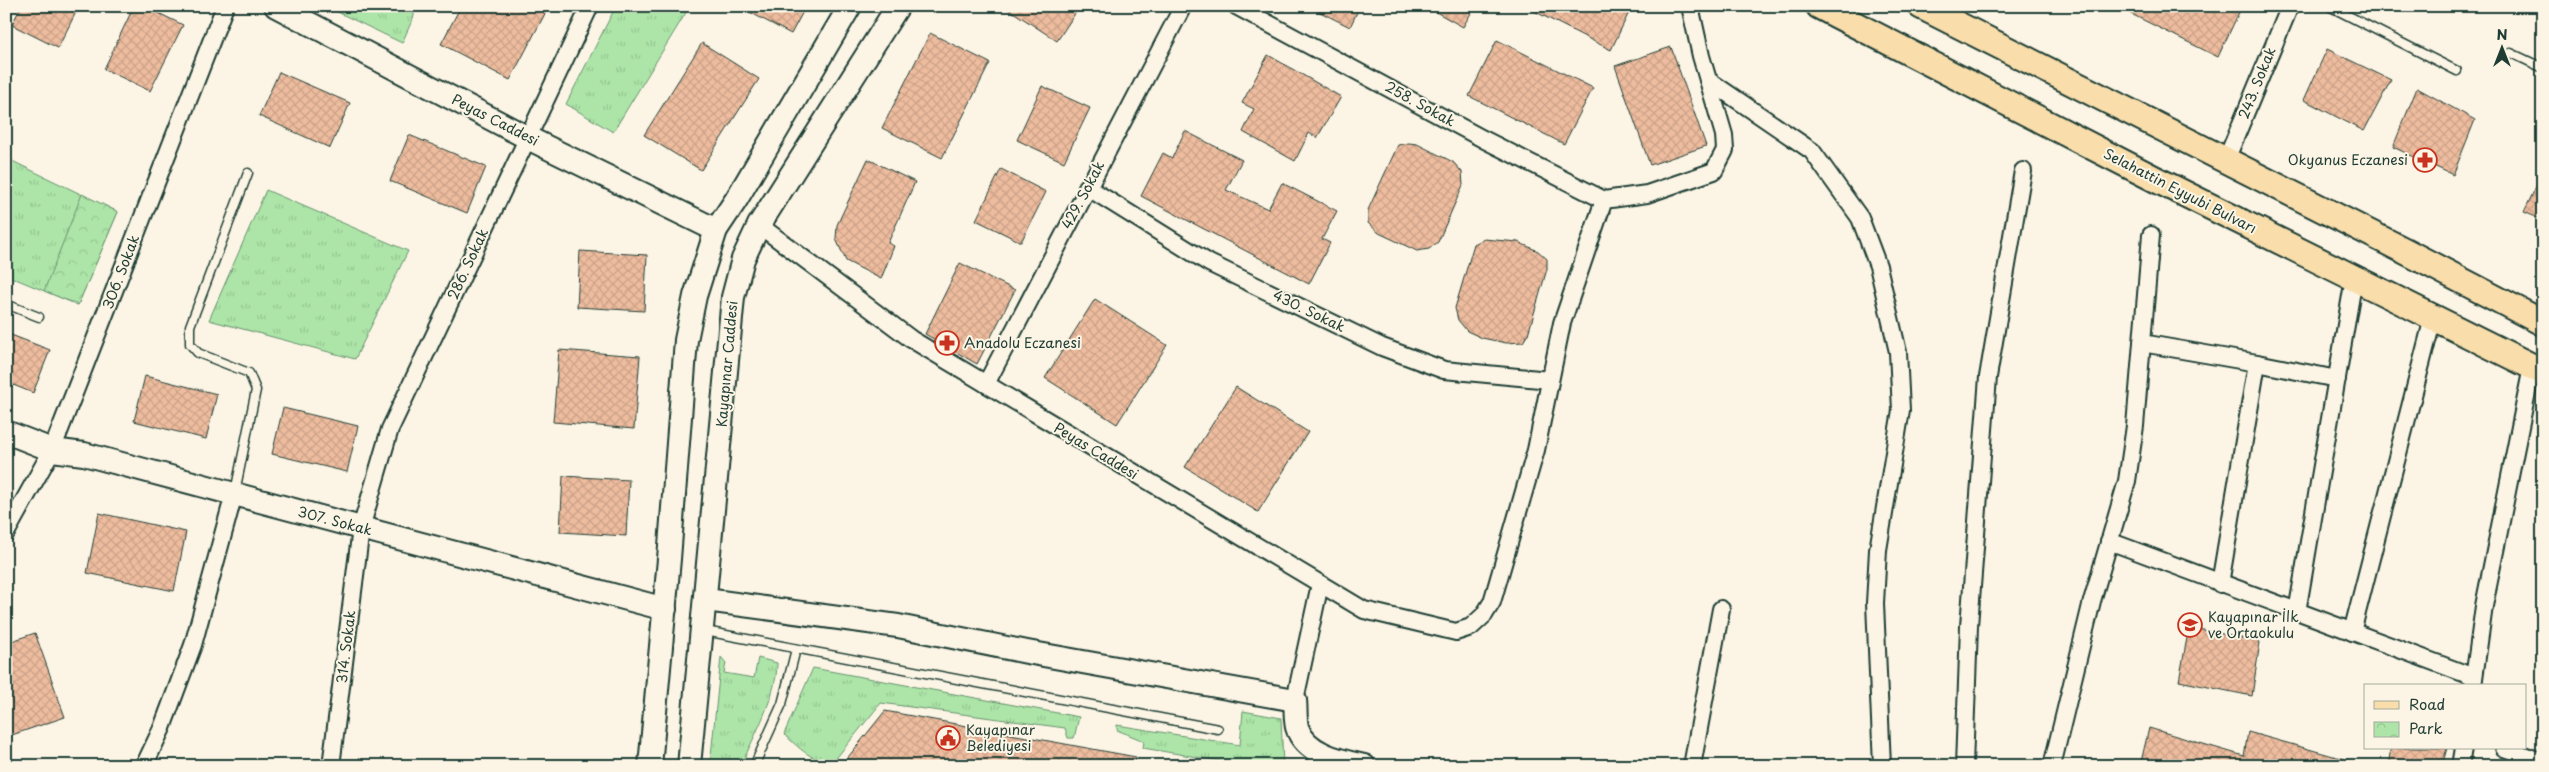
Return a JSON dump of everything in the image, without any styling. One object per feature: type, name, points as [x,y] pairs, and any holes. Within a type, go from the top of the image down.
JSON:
[{"type":"main road","name":"Selahattin Eyyubi Bulvarı","points":[[1819,6],[2433,318],[2538,369]]},
{"type":"main road","points":[[1921,6],[2226,160],[2543,324]]},
{"type":"street","name":"306. Sokak","points":[[6,533],[52,450],[225,6]]},
{"type":"street","name":"Peyas Caddesi","points":[[276,6],[528,138],[716,230]]},
{"type":"street","name":"286. Sokak","points":[[361,528],[390,429],[590,6]]},
{"type":"street","points":[[650,766],[665,609],[686,340],[695,296],[716,230],[736,200],[850,6]]},
{"type":"street","name":"Kayapınar Caddesi","points":[[688,766],[706,600],[733,297],[743,259],[759,225],[898,6]]},
{"type":"street","name":"429. Sokak","points":[[986,384],[1182,6]]},
{"type":"street","name":"258. Sokak","points":[[1236,6],[1604,200]]},
{"type":"street","points":[[1550,380],[1562,323],[1604,200],[1647,194],[1714,171],[1725,150],[1724,135],[1690,6]]},
{"type":"street","name":"243. Sokak","points":[[2226,160],[2290,6]]},
{"type":"street","points":[[1708,80],[1812,151],[1860,218],[1880,275],[1898,352],[1901,410],[1878,550],[1875,603],[1882,766]]},
{"type":"street","points":[[1964,766],[1969,626],[1988,377],[2023,171]]},
{"type":"street","name":"430. Sokak","points":[[1086,188],[1209,263],[1382,347],[1444,370],[1550,380]]},
{"type":"street","name":"Peyas Caddesi","points":[[759,225],[911,339],[1364,610],[1456,632],[1471,627],[1484,615],[1492,602],[1536,450],[1550,380]]},
{"type":"street","points":[[2052,766],[2109,540],[2127,481],[2135,426],[2151,235]]},
{"type":"street","points":[[2297,612],[2354,278]]},
{"type":"street","points":[[2352,632],[2433,318]]},
{"type":"street","points":[[2142,343],[2337,380]]},
{"type":"street","points":[[2220,584],[2256,364]]},
{"type":"street","points":[[2109,540],[2220,584],[2352,632],[2473,681],[2484,606],[2538,369]]},
{"type":"street","name":"307. Sokak","points":[[6,432],[52,450],[84,454],[665,609]]},
{"type":"street","points":[[144,766],[162,728],[193,645],[234,494]]},
{"type":"street","name":"314. Sokak","points":[[331,766],[361,528]]},
{"type":"street","points":[[1320,584],[1295,700],[1297,727],[1305,744],[1341,761],[1364,766]]},
{"type":"street","points":[[706,600],[898,626],[1027,652],[1295,700]]},
{"type":"street","points":[[1692,766],[1721,609]]},
{"type":"street","points":[[2460,766],[2463,750]]},
{"type":"street","points":[[2510,750],[2543,762]]},
{"type":"lane","points":[[2329,6],[2457,71]]},
{"type":"lane","points":[[2510,53],[2543,68]]},
{"type":"lane","points":[[234,494],[256,390],[249,372],[198,353],[190,344],[190,326],[248,173]]},
{"type":"lane","points":[[6,304],[39,317]]},
{"type":"lane","points":[[703,631],[1218,729]]},
{"type":"lane","points":[[754,766],[782,704],[796,649]]},
{"type":"green space","points":[[325,6],[414,6],[414,16],[402,43]]},
{"type":"green space","points":[[616,6],[690,6],[613,132],[566,104]]},
{"type":"green space","points":[[6,158],[118,212],[78,305],[6,275]]},
{"type":"green space","points":[[266,190],[408,251],[355,359],[209,320]]},
{"type":"green space","points":[[82,194],[118,212],[78,305],[44,291]]},
{"type":"green space","points":[[721,657],[726,663],[724,673],[754,678],[758,658],[777,663],[776,676],[769,702],[741,766],[710,766]]},
{"type":"green space","points":[[813,668],[1079,717],[1074,738],[1068,738],[1065,728],[881,703],[833,762],[819,760],[806,753],[784,734]]},
{"type":"green space","points":[[1243,711],[1281,718],[1283,766],[1250,766],[1143,748],[1144,741],[1117,730],[1117,725],[1240,745]]},
{"type":"building","points":[[21,6],[79,6],[58,48],[12,25]]},
{"type":"building","points":[[134,6],[144,6],[183,25],[150,91],[104,69]]},
{"type":"building","points":[[461,6],[549,6],[510,80],[441,44]]},
{"type":"building","points":[[738,6],[806,6],[791,34]]},
{"type":"building","points":[[1004,6],[1080,6],[1057,41]]},
{"type":"building","points":[[1308,6],[1360,6],[1350,27]]},
{"type":"building","points":[[1425,6],[1475,6],[1463,27]]},
{"type":"building","points":[[1524,6],[1632,6],[1611,50]]},
{"type":"building","points":[[2115,6],[2242,6],[2218,57]]},
{"type":"building","points":[[930,33],[990,63],[942,158],[882,128]]},
{"type":"building","points":[[1497,40],[1593,88],[1564,144],[1469,96]]},
{"type":"building","points":[[702,43],[759,79],[701,170],[644,135]]},
{"type":"building","points":[[1671,47],[1706,146],[1650,165],[1615,66]]},
{"type":"building","points":[[2327,49],[2391,80],[2364,131],[2304,100]]},
{"type":"building","points":[[1268,55],[1341,97],[1317,138],[1309,133],[1295,161],[1243,132],[1254,109],[1242,103]]},
{"type":"building","points":[[279,72],[350,103],[330,148],[259,116]]},
{"type":"building","points":[[1042,86],[1090,108],[1064,162],[1017,140]]},
{"type":"building","points":[[2417,88],[2475,120],[2453,175],[2393,147]]},
{"type":"building","points":[[1185,131],[1242,160],[1226,190],[1268,209],[1282,183],[1337,211],[1322,239],[1330,243],[1309,284],[1141,196],[1163,153],[1172,158]]},
{"type":"building","points":[[409,135],[486,167],[467,213],[390,181]]},
{"type":"building","points":[[1417,144],[1453,162],[1462,172],[1463,185],[1438,242],[1429,249],[1417,251],[1379,233],[1368,223],[1368,210],[1398,145]]},
{"type":"building","points":[[868,159],[915,182],[888,243],[894,246],[881,279],[846,261],[836,239],[837,225]]},
{"type":"building","points":[[1001,169],[1046,192],[1021,242],[976,220]]},
{"type":"building","points":[[2543,172],[2543,220],[2524,212]]},
{"type":"building","points":[[1484,239],[1518,242],[1538,251],[1547,259],[1547,269],[1528,334],[1523,342],[1506,343],[1482,338],[1467,331],[1458,320],[1455,308],[1474,244]]},
{"type":"building","points":[[580,251],[647,255],[644,311],[577,307]]},
{"type":"building","points":[[960,263],[1015,290],[977,364],[925,334]]},
{"type":"building","points":[[1095,299],[1167,345],[1117,424],[1045,378]]},
{"type":"building","points":[[6,333],[50,350],[33,393],[6,382]]},
{"type":"building","points":[[559,350],[640,356],[634,429],[553,422]]},
{"type":"building","points":[[145,376],[217,394],[206,439],[134,421]]},
{"type":"building","points":[[1236,387],[1308,432],[1258,512],[1185,467]]},
{"type":"building","points":[[283,408],[358,426],[347,472],[272,454]]},
{"type":"building","points":[[563,476],[629,480],[626,536],[560,532]]},
{"type":"building","points":[[99,513],[186,532],[174,591],[87,573]]},
{"type":"building","points":[[2189,627],[2260,642],[2252,696],[2179,681]]},
{"type":"building","points":[[35,633],[65,717],[6,737],[6,643]]},
{"type":"building","name":"Kayapınar Belediyesi","points":[[885,711],[1136,757],[1135,766],[841,766]]},
{"type":"building","points":[[2149,728],[2244,756],[2248,732],[2351,761],[2350,766],[2140,766]]},
{"type":"building","points":[[2391,750],[2446,750],[2442,766],[2388,766]]},
{"type":"place","name":"Okyanus Eczanesi","points":[[2425,160]]},
{"type":"place","name":"Anadolu Eczanesi","points":[[947,343]]},
{"type":"place","name":"Kayapınar İlk ve Ortaokulu","points":[[2190,625]]},
{"type":"place","name":"Kayapınar Belediyesi","points":[[948,738]]}]
